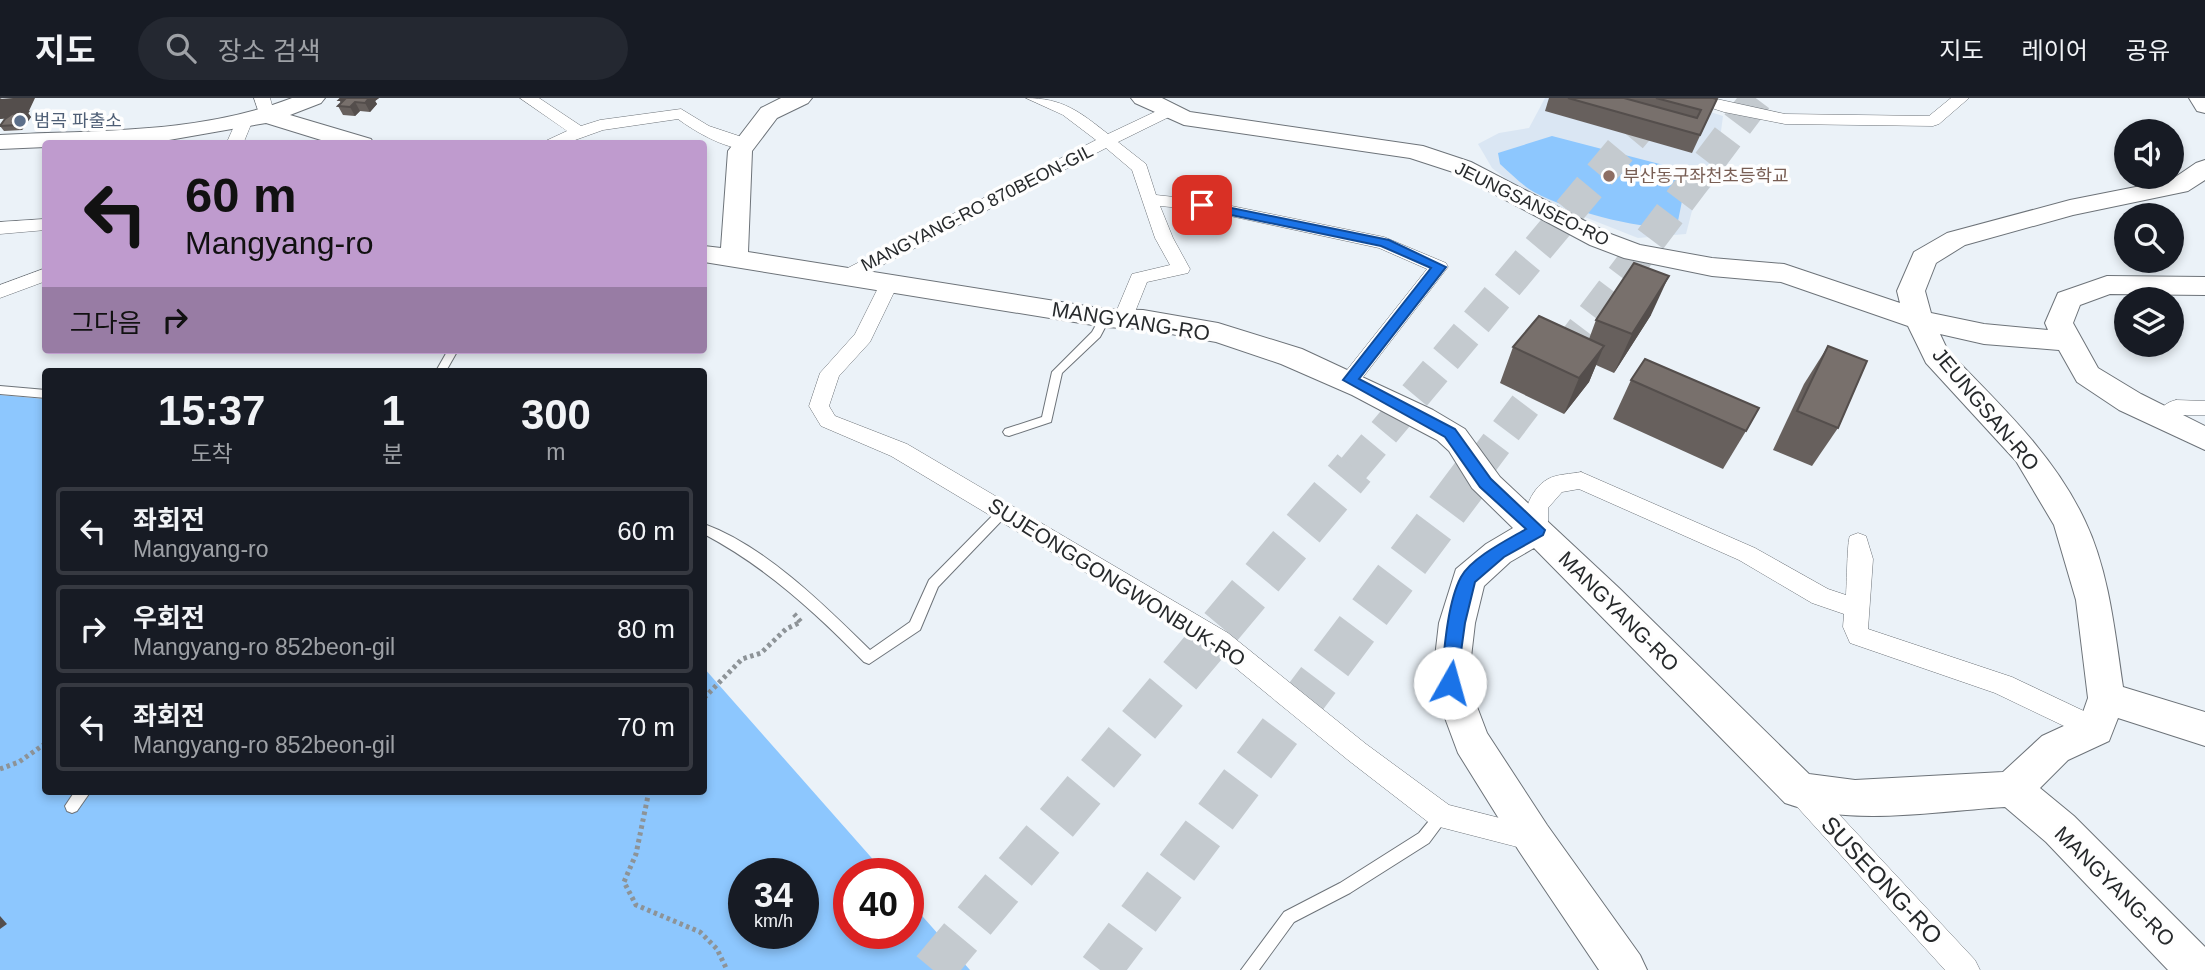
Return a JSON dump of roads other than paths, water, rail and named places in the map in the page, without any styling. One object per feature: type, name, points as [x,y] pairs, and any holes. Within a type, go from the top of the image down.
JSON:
[{"type":"main road","points":[[0,142],[106,136],[252,120],[313,98]]},
{"type":"main road","points":[[711,255],[740,151],[769,113],[800,98]]},
{"type":"main road","name":"JEUNGSANSEO-RO","points":[[1143,98],[1184,118],[1414,151],[1462,167],[1599,239],[1634,252],[1712,267],[1784,273],[1919,320]]},
{"type":"main road","points":[[2201,98],[2205,106]]},
{"type":"main road","points":[[252,120],[344,140]]},
{"type":"main road","name":"JEUNGSAN-RO","points":[[2101,714],[2093,600],[2070,523],[2028,453],[1936,356],[1919,320],[1911,291],[1924,258],[1956,239],[2070,208],[2179,186],[2205,168]]},
{"type":"main road","name":"MANGYANG-RO","points":[[711,255],[1115,318],[1193,327],[1264,346],[1350,380],[1450,433],[1485,483],[1537,530],[1799,790]]},
{"type":"main road","points":[[2205,285],[2107,285],[2068,299],[2059,323],[2087,375],[2205,439]]},
{"type":"main road","name":"JEUNGSAN-RO","points":[[1919,320],[1984,334],[2068,341]]},
{"type":"main road","points":[[1537,530],[1498,553],[1468,579],[1457,623],[1450,683],[1472,741],[1532,838],[1625,970]]},
{"type":"main road","points":[[1799,790],[1855,798],[2012,789],[2055,748],[2101,714],[2205,729]]},
{"type":"main road","name":"MANGYANG-RO","points":[[2012,789],[2060,829],[2198,970]]},
{"type":"street","points":[[528,98],[577,132]]},
{"type":"street","points":[[1034,98],[1069,112],[1140,168],[1164,238],[1181,269],[1139,278],[1115,318]]},
{"type":"street","points":[[1696,98],[1724,107],[1785,119],[1933,121],[1961,98]]},
{"type":"street","name":"MANGYANG-RO 870BEON-GIL","points":[[847,276],[1169,111]]},
{"type":"street","points":[[557,140],[577,132],[633,119],[681,114],[703,130],[745,144]]},
{"type":"street","points":[[1149,200],[1202,205],[1384,243],[1439,267],[1350,380]]},
{"type":"street","points":[[0,228],[42,224]]},
{"type":"street","points":[[0,292],[42,276]]},
{"type":"street","name":"SUJEONGGONGWONBUK-RO","points":[[890,282],[863,337],[830,373],[819,407],[828,421],[899,450],[1219,640],[1442,816],[1532,838]]},
{"type":"street","points":[[2164,418],[2176,407],[2205,408]]},
{"type":"street","points":[[1537,530],[1537,506],[1555,485],[1581,480],[1775,568],[1820,596],[1857,608]]},
{"type":"street","points":[[1858,542],[1860,559],[1855,627],[1859,636],[1869,642],[2101,714]]},
{"type":"street","name":"SUSEONG-RO","points":[[1799,790],[1965,970]]},
{"type":"lane","points":[[1009,432],[1047,419],[1057,372],[1115,318]]},
{"type":"lane","points":[[0,390],[42,394]]},
{"type":"lane","points":[[707,531],[764,562],[778,573],[817,605],[869,658],[915,626],[933,584],[1004,511]]},
{"type":"lane","points":[[72,806],[81,795]]},
{"type":"lane","points":[[1250,970],[1289,917],[1345,888],[1424,838],[1442,816]]},
{"type":"tunnel","points":[[1353,469],[1664,98]]},
{"type":"tunnel","points":[[1477,469],[1757,98]]},
{"type":"tunnel","points":[[933,970],[1354,468]]},
{"type":"tunnel","points":[[1100,970],[1478,468]]},
{"type":"place","name":"범곡 파출소","points":[[20,121]]},
{"type":"place","name":"부산동구좌천초등학교","points":[[1609,176]]}]
